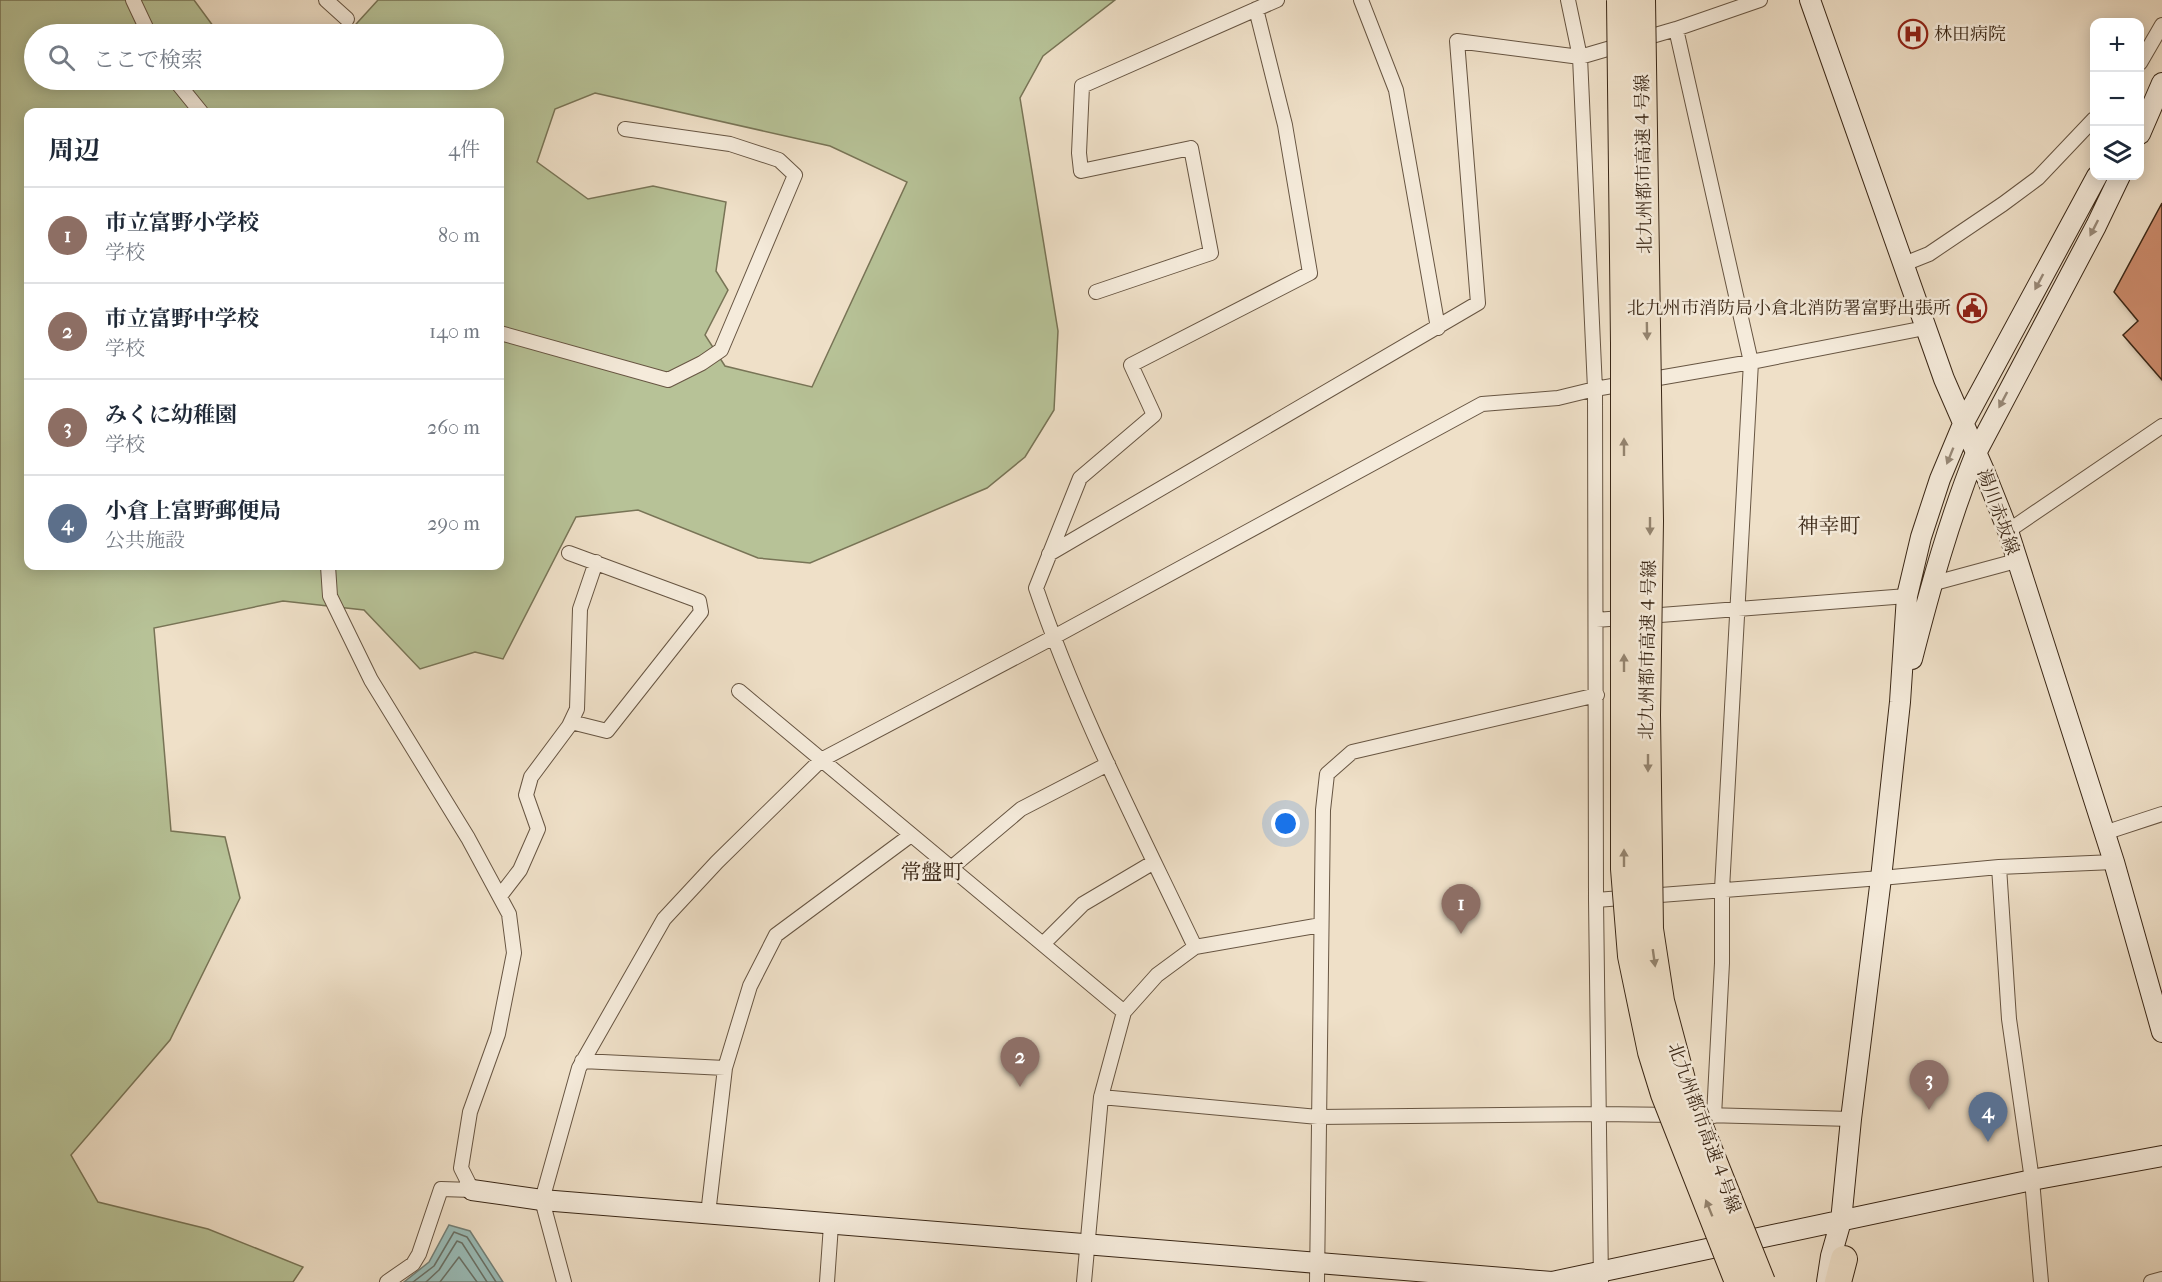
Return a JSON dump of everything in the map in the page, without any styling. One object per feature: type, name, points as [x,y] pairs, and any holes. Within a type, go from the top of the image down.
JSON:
[{"type":"highway","name":"北九州都市高速４号線","points":[[1620,0],[1624,343],[1624,869],[1631,956],[1649,1042],[1665,1094],[1738,1282]]},
{"type":"highway","name":"北九州都市高速４号線","points":[[1642,0],[1650,521],[1647,715],[1650,929],[1661,1001],[1678,1068],[1762,1282]]},
{"type":"street","points":[[133,0],[144,24]]},
{"type":"street","points":[[326,0],[347,20]]},
{"type":"street","points":[[1096,292],[1211,253],[1191,148],[1081,171],[1079,153],[1082,86],[1276,0]]},
{"type":"street","points":[[1361,0],[1396,90],[1438,328]]},
{"type":"street","points":[[1568,0],[1580,57],[1595,389],[1596,900],[1601,1277]]},
{"type":"street","points":[[1049,554],[1478,303],[1457,42],[1580,57],[1676,29],[1760,0]]},
{"type":"street","name":"湯川赤坂線","points":[[1810,0],[1925,328],[1947,387],[2008,531],[2114,862],[2162,1032]]},
{"type":"street","points":[[1195,947],[1108,764],[1052,638],[1036,588],[1080,478],[1154,415],[1131,364],[1310,273],[1285,125],[1256,9]]},
{"type":"street","points":[[2144,55],[2162,26]]},
{"type":"street","points":[[1676,29],[1751,362],[1722,889],[1722,963],[1714,1116]]},
{"type":"street","points":[[2144,94],[2162,65]]},
{"type":"street","points":[[2143,126],[2162,83]]},
{"type":"street","points":[[182,90],[198,108]]},
{"type":"street","points":[[1904,264],[1929,254],[2038,178],[2090,124]]},
{"type":"street","points":[[504,334],[668,380],[702,363],[721,350],[795,175],[779,160],[730,144],[625,129]]},
{"type":"street","points":[[1843,1274],[1841,1221],[1900,702],[1907,596],[1921,537],[1940,479],[1963,424],[2095,180]]},
{"type":"street","points":[[1900,702],[1931,584],[1960,491],[1976,453],[2118,180]]},
{"type":"street","points":[[564,1282],[542,1200],[582,1061],[664,919],[717,862],[821,760],[1052,638],[1482,404],[1558,398],[1595,389],[1751,362],[1925,328]]},
{"type":"street","points":[[2008,531],[2162,426]]},
{"type":"street","points":[[568,553],[699,601],[701,612],[607,731],[571,722]]},
{"type":"street","points":[[1931,584],[2016,561]]},
{"type":"street","points":[[500,896],[520,870],[538,829],[526,795],[531,777],[571,722],[577,709],[580,609],[596,562]]},
{"type":"street","points":[[328,570],[330,596],[371,680],[468,838],[509,914],[514,953],[498,1034],[470,1112],[461,1168],[472,1190]]},
{"type":"street","points":[[1596,620],[1907,596]]},
{"type":"street","points":[[739,691],[1124,1012]]},
{"type":"street","points":[[1317,1272],[1323,810],[1327,774],[1352,752],[1597,695]]},
{"type":"street","points":[[951,868],[1021,809],[1108,764]]},
{"type":"street","points":[[2104,832],[2162,814]]},
{"type":"street","points":[[708,1214],[725,1068],[750,986],[776,934],[911,835]]},
{"type":"street","points":[[1043,944],[1083,904],[1154,862]]},
{"type":"street","points":[[1596,900],[1998,867],[2114,862]]},
{"type":"street","points":[[1998,867],[2009,1019],[2032,1180],[2041,1282]]},
{"type":"street","points":[[1084,1282],[1101,1096],[1124,1012],[1157,975],[1195,947],[1321,925]]},
{"type":"street","points":[[582,1061],[725,1068]]},
{"type":"street","points":[[1101,1096],[1318,1117],[1599,1114],[1851,1119]]},
{"type":"street","points":[[387,1282],[413,1264],[419,1254],[441,1189],[472,1190],[542,1200],[831,1225],[1087,1244],[1317,1272],[1552,1282],[1601,1277],[1737,1242],[2032,1180],[2162,1156]]},
{"type":"street","points":[[1827,1282],[1831,1256],[1841,1221]]},
{"type":"street","points":[[827,1282],[831,1225]]},
{"type":"street","points":[[1737,1242],[1751,1282]]},
{"type":"street","points":[[2151,1282],[2162,1279]]},
{"type":"green space","points":[[0,0],[194,0],[212,24],[24,24],[24,90],[504,90],[504,24],[356,24],[378,0],[1115,0],[1043,56],[1020,98],[1058,331],[1054,410],[1025,457],[987,488],[810,563],[758,558],[638,510],[576,517],[503,659],[475,652],[420,669],[364,610],[283,601],[154,628],[171,831],[225,837],[240,898],[170,1040],[71,1155],[98,1202],[208,1229],[303,1267],[293,1282],[0,1282]],"holes":[[[595,93],[830,146],[907,182],[812,387],[725,366],[705,335],[728,290],[716,271],[726,202],[653,186],[588,199],[537,162],[555,109]]]},
{"type":"water","points":[[449,1225],[470,1231],[503,1282],[404,1282],[429,1262]]},
{"type":"building","points":[[2162,203],[2162,380],[2123,335],[2138,321],[2114,292]]},
{"type":"place","name":"林田病院","points":[[1913,34]]},
{"type":"place","name":"北九州市消防局小倉北消防署富野出張所","points":[[1972,308]]},
{"type":"place","name":"市立富野小学校","points":[[1461,934]]},
{"type":"place","name":"市立富野中学校","points":[[1020,1087]]},
{"type":"place","name":"みくに幼稚園","points":[[1929,1110]]},
{"type":"place","name":"小倉上富野郵便局","points":[[1988,1142]]},
{"type":"district","name":"神幸町","points":[[1829,526]]},
{"type":"district","name":"常盤町","points":[[932,872]]}]
